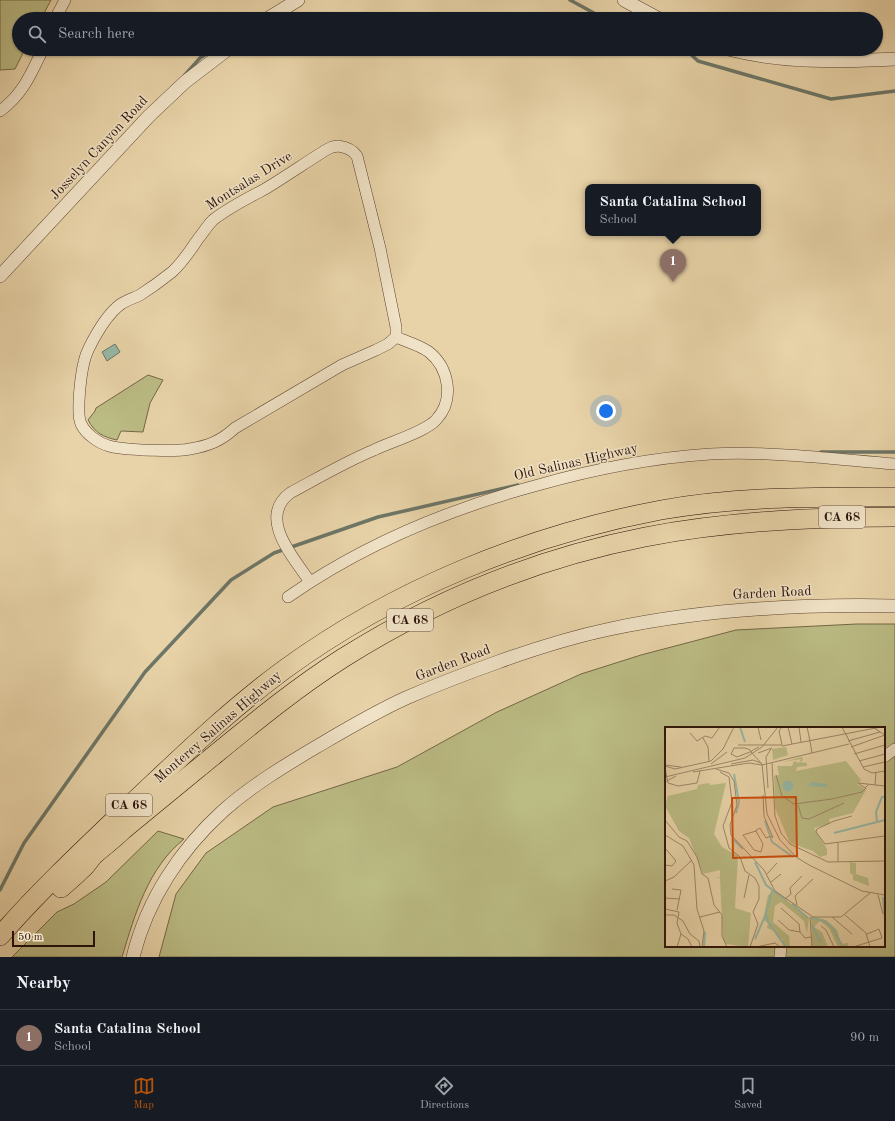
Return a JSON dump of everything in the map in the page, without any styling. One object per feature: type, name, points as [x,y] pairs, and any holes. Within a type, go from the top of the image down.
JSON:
[{"type":"highway","name":"Monterey Salinas Highway","points":[[0,936],[67,865],[203,737],[249,697],[286,669],[326,642],[373,614],[432,584],[494,557],[545,539],[592,526],[663,510],[711,503],[759,499],[807,497],[895,497]]},
{"type":"highway","name":"CA 68","points":[[788,521],[836,517],[895,518]]},
{"type":"highway","name":"Monterey Salinas Highway","points":[[0,948],[46,902],[82,870],[94,855],[244,730],[292,693],[324,671],[363,646],[397,627],[487,584],[575,554],[628,541],[685,530],[788,521]]},
{"type":"highway","points":[[788,521],[895,527]]},
{"type":"street","points":[[59,12],[65,0]]},
{"type":"street","points":[[278,12],[298,0]]},
{"type":"street","points":[[624,0],[646,12]]},
{"type":"street","points":[[0,111],[11,103],[23,89],[39,56]]},
{"type":"street","name":"Josselyn Canyon Road","points":[[0,276],[149,116],[185,82],[219,56]]},
{"type":"street","points":[[763,56],[790,60],[849,61],[895,58]]},
{"type":"street","name":"Montsalas Drive","points":[[332,147],[344,147],[354,152],[357,156],[380,248],[396,327],[396,337],[388,344],[342,365],[235,428],[226,437],[191,449],[182,451],[154,450],[108,446],[92,437],[85,430],[79,418],[79,402],[84,361],[97,334],[114,310],[141,294],[172,272],[182,262],[207,227],[219,216],[332,147]]},
{"type":"street","points":[[310,582],[279,533],[277,516],[282,500],[290,493],[346,463],[422,430],[436,420],[446,402],[446,376],[435,358],[424,349],[396,337]]},
{"type":"street","name":"Old Salinas Highway","points":[[288,597],[349,559],[413,527],[478,503],[570,476],[662,458],[710,454],[781,454],[895,464]]},
{"type":"street","name":"Garden Road","points":[[133,957],[147,916],[164,882],[186,850],[224,810],[266,778],[294,760],[351,727],[405,699],[457,677],[524,653],[615,628],[693,615],[735,610],[804,606],[895,606]]},
{"type":"street","points":[[885,756],[895,749]]},
{"type":"street","points":[[780,957],[781,947]]},
{"type":"green space","points":[[0,0],[51,0],[45,12],[12,12],[12,56],[22,56],[15,69],[0,70]]},
{"type":"green space","points":[[148,375],[163,380],[150,403],[143,432],[121,431],[117,440],[104,436],[97,431],[88,420],[96,408]]},
{"type":"green space","points":[[857,624],[895,624],[895,957],[159,957],[176,894],[206,853],[273,807],[397,767],[497,712],[581,674],[641,655],[736,630]]},
{"type":"green space","points":[[158,831],[184,839],[161,864],[144,893],[132,924],[122,957],[12,957],[57,912],[74,904],[106,882]]},
{"type":"shaded area","points":[[115,344],[120,352],[107,361],[102,352]]},
{"type":"waterway","points":[[570,0],[592,12]]},
{"type":"waterway","points":[[184,76],[203,56]]},
{"type":"waterway","points":[[693,56],[698,61],[831,99],[895,91]]},
{"type":"waterway","points":[[821,452],[895,452]]},
{"type":"waterway","points":[[0,890],[24,843],[145,672],[231,580],[274,553],[378,517],[518,485]]},
{"type":"place","name":"Santa Catalina School","points":[[673,282]]}]
